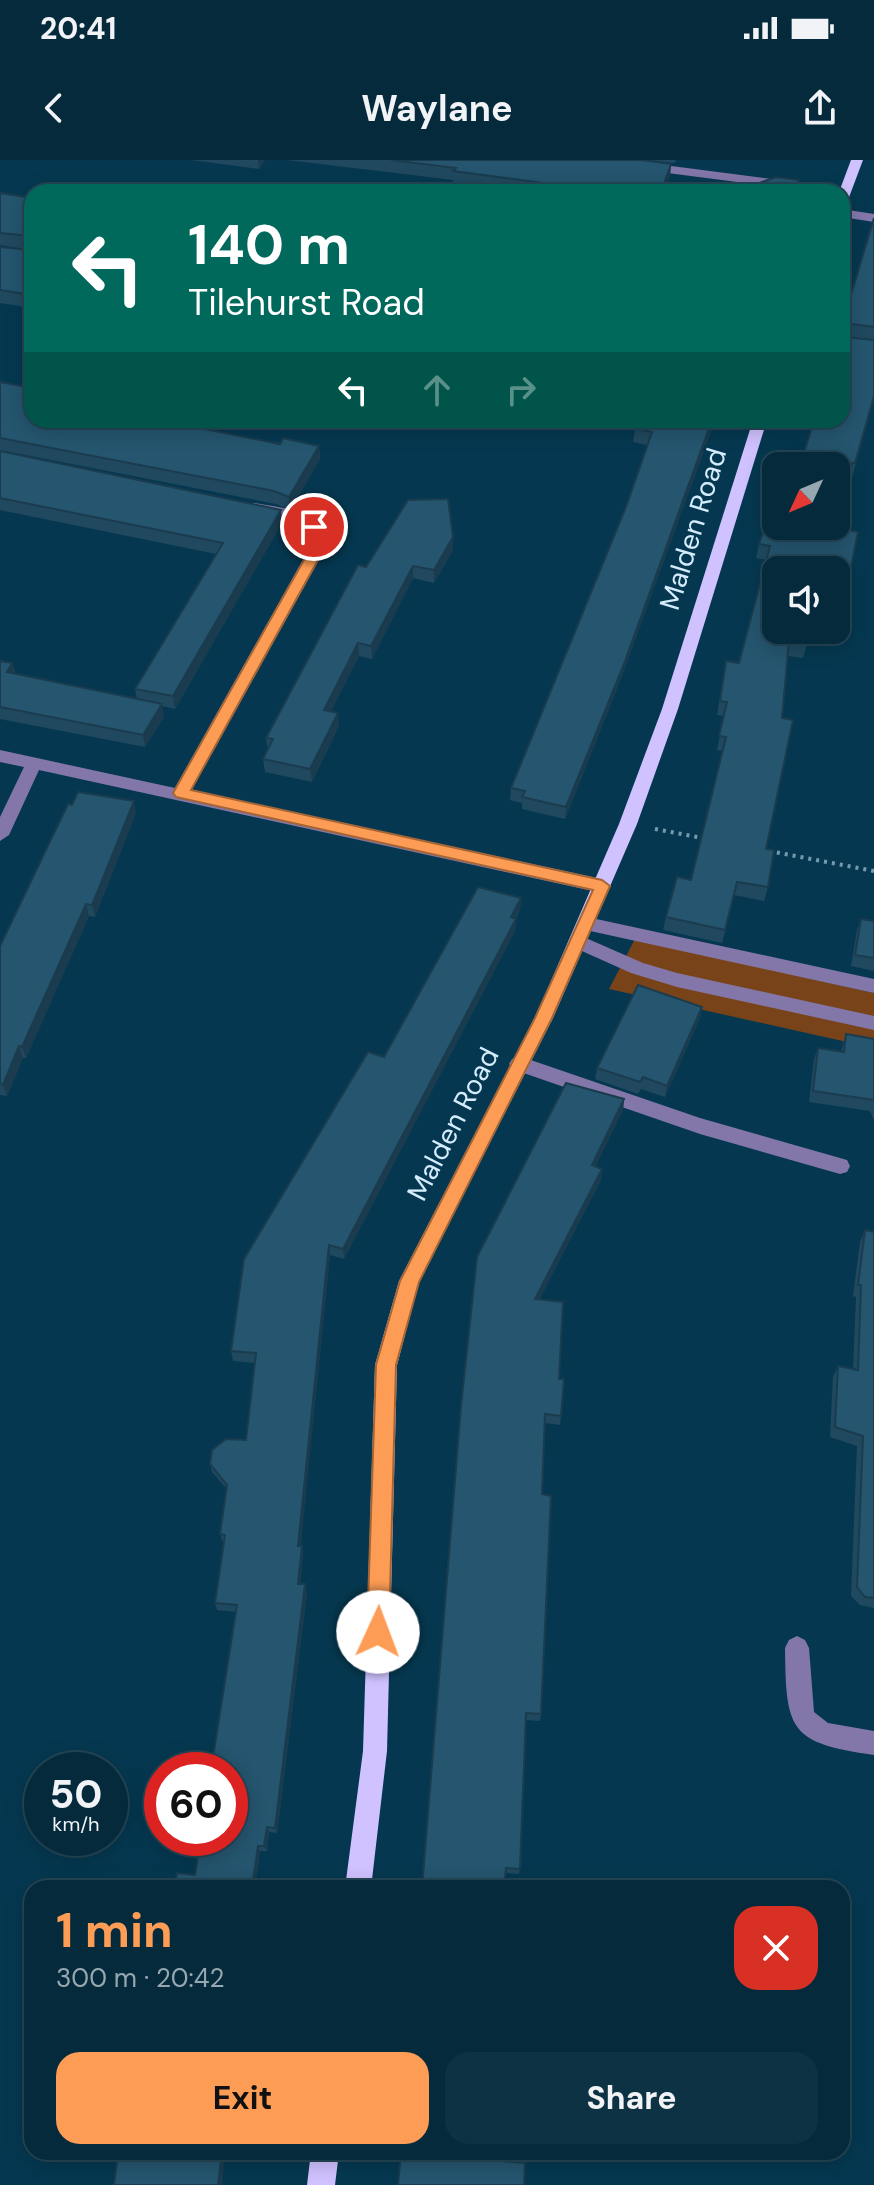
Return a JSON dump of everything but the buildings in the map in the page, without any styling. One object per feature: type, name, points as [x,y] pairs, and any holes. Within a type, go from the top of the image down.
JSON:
[{"type":"main road","points":[[846,184],[857,160]]},
{"type":"main road","name":"Malden Road","points":[[359,1880],[375,1751],[386,1365],[409,1281],[583,933],[628,824],[670,709],[758,428]]},
{"type":"main road","points":[[321,2185],[324,2160]]},
{"type":"street","points":[[598,160],[770,184]]},
{"type":"street","points":[[850,214],[874,218]]},
{"type":"street","points":[[181,793],[312,558],[318,536],[304,520],[245,505]]},
{"type":"street","points":[[0,756],[602,886]]},
{"type":"street","points":[[0,835],[34,764]]},
{"type":"street","points":[[583,933],[874,986]]},
{"type":"street","points":[[583,933],[637,968],[677,980],[874,1023]]},
{"type":"street","points":[[519,1064],[700,1126],[840,1166]]},
{"type":"street","points":[[797,1648],[799,1708],[807,1724],[824,1737],[874,1743]]},
{"type":"path","points":[[628,824],[720,842]]},
{"type":"path","points":[[766,850],[874,871]]},
{"type":"shaded area","points":[[635,939],[874,993],[874,1048],[609,989]]},
{"type":"route","points":[[314,527],[318,536],[312,558],[181,793],[602,886],[544,1018],[409,1281],[386,1365],[378,1632]]}]
